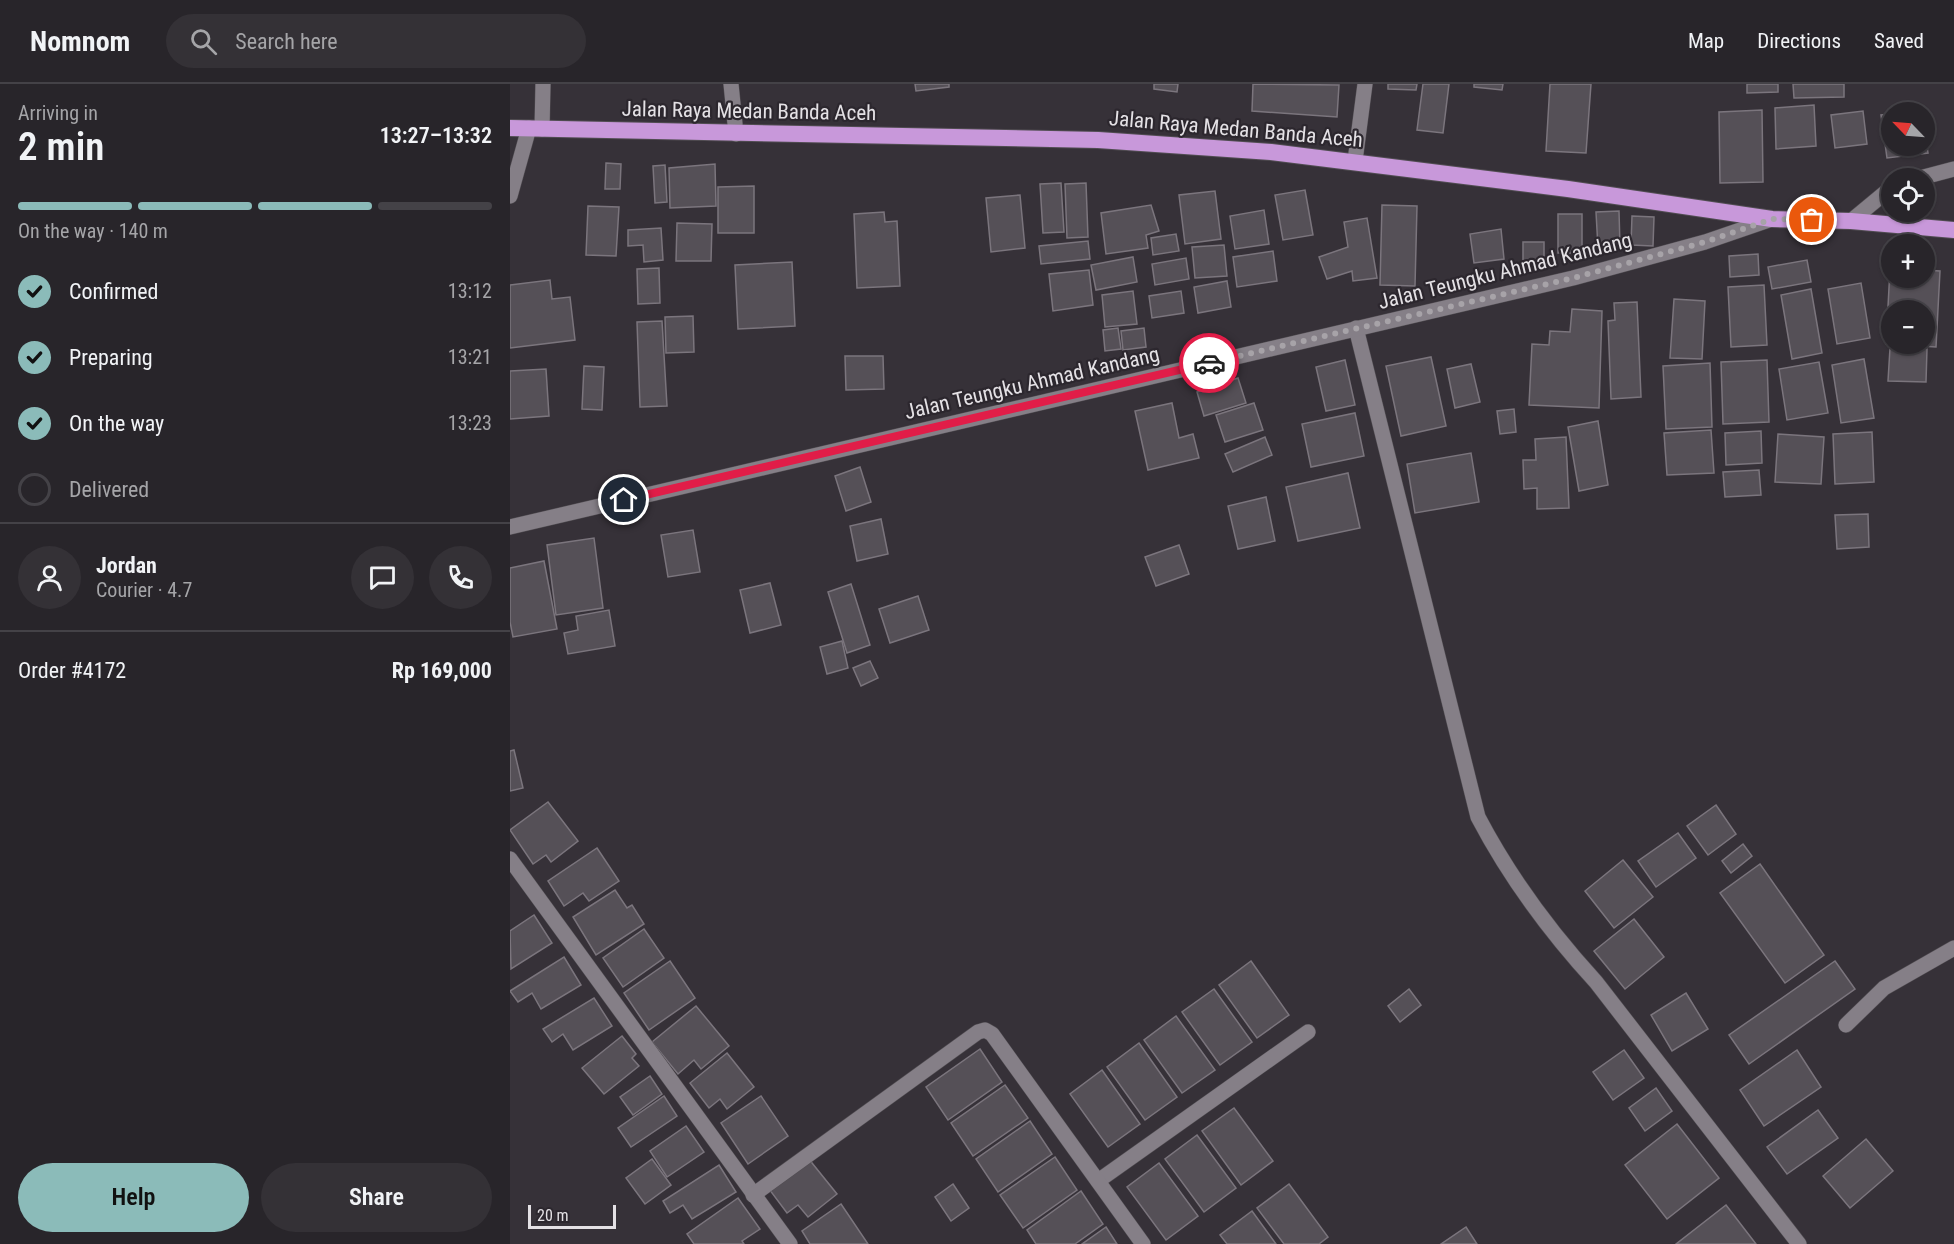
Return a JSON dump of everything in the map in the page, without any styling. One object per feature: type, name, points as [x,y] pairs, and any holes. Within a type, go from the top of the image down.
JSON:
[{"type":"highway","name":"Jalan Raya Medan Banda Aceh","points":[[510,128],[1098,140],[1270,152],[1355,161],[1772,219],[1954,230]]},
{"type":"street","points":[[510,195],[536,129],[543,84]]},
{"type":"street","points":[[731,84],[736,134]]},
{"type":"street","points":[[1355,161],[1365,84]]},
{"type":"street","points":[[1935,174],[1954,169]]},
{"type":"street","points":[[1851,222],[1881,196]]},
{"type":"street","name":"Jalan Teungku Ahmad Kandang","points":[[510,527],[1573,278],[1705,242],[1772,219]]},
{"type":"street","points":[[1356,328],[1478,817],[1496,852],[1571,955],[1596,982],[1799,1244]]},
{"type":"street","points":[[510,859],[790,1244]]},
{"type":"street","points":[[1846,1025],[1884,988],[1954,948]]},
{"type":"street","points":[[753,1195],[978,1032],[985,1030],[992,1034],[1143,1244]]},
{"type":"street","points":[[1098,1182],[1308,1032]]},
{"type":"building","points":[[915,84],[949,84],[949,87],[916,91]]},
{"type":"building","points":[[1154,84],[1178,84],[1177,92],[1154,89]]},
{"type":"building","points":[[1253,84],[1339,85],[1337,117],[1252,111]]},
{"type":"building","points":[[1388,84],[1417,84],[1416,90],[1388,89]]},
{"type":"building","points":[[1423,84],[1449,84],[1443,133],[1417,130]]},
{"type":"building","points":[[1474,84],[1503,84],[1502,90],[1474,87]]},
{"type":"building","points":[[1550,84],[1591,84],[1586,153],[1546,151]]},
{"type":"building","points":[[1747,84],[1778,84],[1778,92],[1747,93]]},
{"type":"building","points":[[1793,84],[1844,84],[1844,97],[1794,98]]},
{"type":"building","points":[[1814,105],[1816,146],[1776,149],[1775,108]]},
{"type":"building","points":[[1762,110],[1763,182],[1720,183],[1719,112]]},
{"type":"building","points":[[1863,111],[1867,144],[1835,148],[1831,115]]},
{"type":"building","points":[[606,163],[621,164],[620,189],[605,189]]},
{"type":"building","points":[[715,164],[716,206],[670,208],[669,168]]},
{"type":"building","points":[[665,165],[667,202],[655,203],[653,166]]},
{"type":"building","points":[[1061,183],[1064,232],[1043,233],[1040,184]]},
{"type":"building","points":[[1086,183],[1088,237],[1067,238],[1065,184]]},
{"type":"building","points":[[754,186],[754,233],[718,233],[718,187]]},
{"type":"building","points":[[1305,190],[1313,235],[1283,240],[1275,195]]},
{"type":"building","points":[[1215,191],[1221,239],[1185,244],[1179,195]]},
{"type":"building","points":[[1020,195],[1025,248],[991,252],[986,198]]},
{"type":"building","points":[[1151,205],[1159,231],[1146,235],[1148,248],[1106,254],[1101,213]]},
{"type":"building","points":[[1382,205],[1417,206],[1415,286],[1380,285]]},
{"type":"building","points":[[588,206],[619,207],[616,256],[586,255]]},
{"type":"building","points":[[1264,210],[1269,244],[1235,249],[1230,216]]},
{"type":"building","points":[[1619,211],[1620,246],[1598,248],[1596,212]]},
{"type":"building","points":[[884,212],[885,222],[897,221],[900,286],[857,288],[854,214]]},
{"type":"building","points":[[1558,214],[1582,214],[1582,253],[1558,253]]},
{"type":"building","points":[[1632,216],[1654,217],[1653,246],[1631,245]]},
{"type":"building","points":[[1367,218],[1377,278],[1353,281],[1352,271],[1327,279],[1319,257],[1348,247],[1344,222]]},
{"type":"building","points":[[677,223],[712,224],[711,261],[676,261]]},
{"type":"building","points":[[661,228],[663,260],[644,262],[643,245],[628,246],[628,230]]},
{"type":"building","points":[[1501,229],[1504,259],[1474,263],[1470,234]]},
{"type":"building","points":[[1176,234],[1179,251],[1153,255],[1151,238]]},
{"type":"building","points":[[1088,241],[1090,259],[1041,264],[1039,246]]},
{"type":"building","points":[[1523,242],[1544,242],[1544,261],[1523,261]]},
{"type":"building","points":[[1224,245],[1227,276],[1195,278],[1192,247]]},
{"type":"building","points":[[1273,251],[1277,281],[1237,287],[1233,257]]},
{"type":"building","points":[[1758,254],[1759,275],[1730,277],[1729,256]]},
{"type":"building","points":[[1133,257],[1137,282],[1096,290],[1091,265]]},
{"type":"building","points":[[1186,258],[1189,279],[1155,285],[1152,264]]},
{"type":"building","points":[[1807,260],[1811,282],[1772,289],[1768,267]]},
{"type":"building","points":[[792,262],[795,326],[738,329],[735,265]]},
{"type":"building","points":[[659,268],[660,303],[638,304],[637,269]]},
{"type":"building","points":[[1089,270],[1093,305],[1053,311],[1049,274]]},
{"type":"building","points":[[1935,271],[1940,271],[1936,347],[1935,300],[1888,300],[1889,288],[1935,288]]},
{"type":"building","points":[[550,280],[552,299],[570,297],[575,340],[510,348],[510,285]]},
{"type":"building","points":[[1227,281],[1231,307],[1198,313],[1194,287]]},
{"type":"building","points":[[1861,283],[1870,338],[1837,344],[1828,289]]},
{"type":"building","points":[[1764,285],[1767,345],[1731,347],[1728,287]]},
{"type":"building","points":[[1811,289],[1822,353],[1792,359],[1781,295]]},
{"type":"building","points":[[1133,291],[1137,324],[1105,327],[1102,295]]},
{"type":"building","points":[[1181,291],[1184,313],[1152,318],[1149,296]]},
{"type":"building","points":[[1674,299],[1705,301],[1702,359],[1670,358]]},
{"type":"building","points":[[1637,302],[1641,397],[1611,399],[1608,321],[1615,320],[1614,303]]},
{"type":"building","points":[[1572,309],[1602,311],[1599,408],[1529,405],[1532,344],[1549,345],[1550,331],[1570,332]]},
{"type":"building","points":[[693,316],[694,352],[666,353],[665,317]]},
{"type":"building","points":[[662,321],[667,406],[640,407],[637,322]]},
{"type":"building","points":[[1118,328],[1121,349],[1105,351],[1103,330]]},
{"type":"building","points":[[1144,328],[1146,347],[1123,350],[1121,331]]},
{"type":"building","points":[[1890,354],[1927,354],[1926,382],[1888,381]]},
{"type":"building","points":[[845,356],[883,356],[884,389],[846,390]]},
{"type":"building","points":[[1431,357],[1446,426],[1401,436],[1386,366]]},
{"type":"building","points":[[1864,359],[1874,418],[1841,423],[1832,365]]},
{"type":"building","points":[[1345,360],[1355,405],[1326,411],[1316,367]]},
{"type":"building","points":[[1767,360],[1769,422],[1723,424],[1721,362]]},
{"type":"building","points":[[1819,362],[1828,413],[1787,420],[1779,369]]},
{"type":"building","points":[[1710,363],[1712,427],[1666,429],[1663,366]]},
{"type":"building","points":[[1471,364],[1480,402],[1455,408],[1447,369]]},
{"type":"building","points":[[584,366],[604,367],[602,410],[582,409]]},
{"type":"building","points":[[546,369],[549,416],[510,419],[510,371]]},
{"type":"building","points":[[1238,378],[1246,403],[1204,416],[1197,392]]},
{"type":"building","points":[[1172,403],[1179,438],[1193,434],[1199,458],[1148,470],[1135,411]]},
{"type":"building","points":[[1254,403],[1263,430],[1225,442],[1216,415]]},
{"type":"building","points":[[1514,409],[1516,432],[1500,434],[1497,411]]},
{"type":"building","points":[[1355,413],[1364,456],[1311,467],[1302,424]]},
{"type":"building","points":[[1598,421],[1608,485],[1579,491],[1568,427]]},
{"type":"building","points":[[1711,430],[1714,473],[1667,475],[1664,433]]},
{"type":"building","points":[[1761,431],[1762,463],[1726,465],[1725,433]]},
{"type":"building","points":[[1872,432],[1874,482],[1835,484],[1833,434]]},
{"type":"building","points":[[1778,434],[1824,437],[1821,484],[1775,482]]},
{"type":"building","points":[[1265,437],[1272,455],[1233,472],[1225,454]]},
{"type":"building","points":[[1566,437],[1569,508],[1537,509],[1537,488],[1524,489],[1523,460],[1536,460],[1535,439]]},
{"type":"building","points":[[1471,453],[1479,502],[1415,513],[1407,464]]},
{"type":"building","points":[[860,467],[871,502],[846,511],[835,476]]},
{"type":"building","points":[[1759,470],[1761,495],[1725,497],[1723,472]]},
{"type":"building","points":[[1348,473],[1360,528],[1298,541],[1286,487]]},
{"type":"building","points":[[1266,497],[1275,541],[1238,549],[1228,506]]},
{"type":"building","points":[[1868,514],[1869,547],[1837,549],[1835,515]]},
{"type":"building","points":[[881,519],[888,554],[857,561],[850,526]]},
{"type":"building","points":[[693,530],[700,572],[668,577],[661,535]]},
{"type":"building","points":[[594,538],[603,608],[556,615],[547,545]]},
{"type":"building","points":[[1179,545],[1189,574],[1156,586],[1145,557]]},
{"type":"building","points":[[544,561],[557,629],[513,637],[510,622],[510,568]]},
{"type":"building","points":[[770,583],[781,625],[750,633],[740,590]]},
{"type":"building","points":[[851,584],[870,645],[847,653],[828,592]]},
{"type":"building","points":[[918,596],[929,630],[890,643],[879,609]]},
{"type":"building","points":[[609,610],[615,646],[568,654],[564,633],[578,630],[576,616]]},
{"type":"building","points":[[842,641],[848,668],[827,674],[820,647]]},
{"type":"building","points":[[870,661],[878,678],[861,686],[853,668]]},
{"type":"building","points":[[514,750],[523,788],[510,791],[510,751]]},
{"type":"building","points":[[548,802],[578,841],[551,862],[546,855],[533,864],[510,830]]},
{"type":"building","points":[[1716,805],[1736,834],[1708,855],[1687,826]]},
{"type":"building","points":[[1678,833],[1696,858],[1656,887],[1638,861]]},
{"type":"building","points":[[1743,844],[1752,856],[1731,873],[1722,861]]},
{"type":"building","points":[[597,848],[619,881],[589,901],[583,893],[564,906],[548,881]]},
{"type":"building","points":[[1623,860],[1653,897],[1614,928],[1585,891]]},
{"type":"building","points":[[1760,864],[1824,955],[1785,983],[1720,893]]},
{"type":"building","points":[[615,890],[627,908],[632,905],[644,924],[596,955],[573,917]]},
{"type":"building","points":[[534,915],[552,943],[511,969],[510,931]]},
{"type":"building","points":[[1634,919],[1664,957],[1625,989],[1594,951]]},
{"type":"building","points":[[644,929],[664,958],[623,987],[603,958]]},
{"type":"building","points":[[564,957],[581,985],[541,1009],[532,993],[518,1002],[510,991]]},
{"type":"building","points":[[670,961],[695,998],[649,1030],[624,993]]},
{"type":"building","points":[[1251,961],[1289,1015],[1257,1038],[1219,985]]},
{"type":"building","points":[[1835,961],[1855,989],[1749,1064],[1729,1035]]},
{"type":"building","points":[[1214,989],[1252,1042],[1220,1065],[1182,1012]]},
{"type":"building","points":[[1409,989],[1421,1005],[1400,1022],[1388,1006]]},
{"type":"building","points":[[1686,993],[1708,1029],[1672,1051],[1651,1015]]},
{"type":"building","points":[[594,998],[612,1026],[573,1050],[563,1034],[552,1042],[543,1029]]},
{"type":"building","points":[[696,1006],[729,1046],[701,1069],[694,1060],[678,1074],[652,1042]]},
{"type":"building","points":[[1176,1016],[1215,1070],[1182,1093],[1144,1040]]},
{"type":"building","points":[[622,1036],[636,1054],[632,1058],[639,1066],[604,1094],[582,1068]]},
{"type":"building","points":[[1139,1043],[1177,1097],[1145,1120],[1107,1067]]},
{"type":"building","points":[[980,1049],[1002,1082],[948,1120],[926,1087]]},
{"type":"building","points":[[1624,1050],[1644,1078],[1613,1100],[1593,1072]]},
{"type":"building","points":[[1797,1050],[1821,1087],[1764,1126],[1740,1090]]},
{"type":"building","points":[[727,1053],[754,1087],[727,1109],[720,1099],[709,1108],[690,1083]]},
{"type":"building","points":[[1102,1070],[1140,1124],[1108,1147],[1070,1094]]},
{"type":"building","points":[[650,1076],[662,1094],[633,1115],[620,1097]]},
{"type":"building","points":[[1005,1085],[1028,1118],[973,1156],[951,1123]]},
{"type":"building","points":[[1656,1088],[1672,1111],[1645,1131],[1629,1108]]},
{"type":"building","points":[[664,1096],[677,1116],[631,1147],[618,1128]]},
{"type":"building","points":[[761,1096],[788,1136],[748,1164],[721,1123]]},
{"type":"building","points":[[1234,1108],[1273,1161],[1241,1185],[1202,1131]]},
{"type":"building","points":[[1818,1110],[1838,1138],[1787,1174],[1767,1147]]},
{"type":"building","points":[[1030,1121],[1052,1154],[998,1192],[976,1159]]},
{"type":"building","points":[[1677,1124],[1719,1178],[1667,1219],[1625,1165]]},
{"type":"building","points":[[686,1126],[704,1152],[667,1177],[650,1151]]},
{"type":"building","points":[[1197,1135],[1236,1188],[1204,1212],[1165,1159]]},
{"type":"building","points":[[1866,1139],[1893,1171],[1850,1208],[1823,1176]]},
{"type":"building","points":[[1055,1157],[1077,1190],[1023,1228],[1000,1195]]},
{"type":"building","points":[[808,1158],[837,1194],[808,1217],[798,1205],[787,1213],[769,1189]]},
{"type":"building","points":[[652,1159],[671,1185],[645,1204],[626,1178]]},
{"type":"building","points":[[1159,1163],[1198,1216],[1166,1240],[1127,1187]]},
{"type":"building","points":[[719,1165],[736,1192],[692,1219],[683,1205],[670,1213],[663,1201]]},
{"type":"building","points":[[953,1184],[969,1208],[951,1221],[935,1197]]},
{"type":"building","points":[[1289,1184],[1328,1237],[1319,1244],[1284,1244],[1257,1208]]},
{"type":"building","points":[[1081,1191],[1103,1224],[1075,1244],[1036,1244],[1027,1230]]},
{"type":"building","points":[[738,1198],[760,1229],[742,1241],[744,1244],[694,1244],[687,1234]]},
{"type":"building","points":[[841,1204],[868,1244],[810,1244],[802,1231]]},
{"type":"building","points":[[1726,1205],[1756,1244],[1676,1244]]},
{"type":"building","points":[[1252,1211],[1276,1244],[1227,1244],[1220,1235]]},
{"type":"building","points":[[1106,1227],[1117,1244],[1082,1244]]},
{"type":"building","points":[[1466,1227],[1477,1244],[1441,1244]]},
{"type":"way so far","points":[[1209,363],[1573,278],[1705,242],[1772,219],[1812,220]]},
{"type":"route","points":[[624,500],[1209,363]]}]
